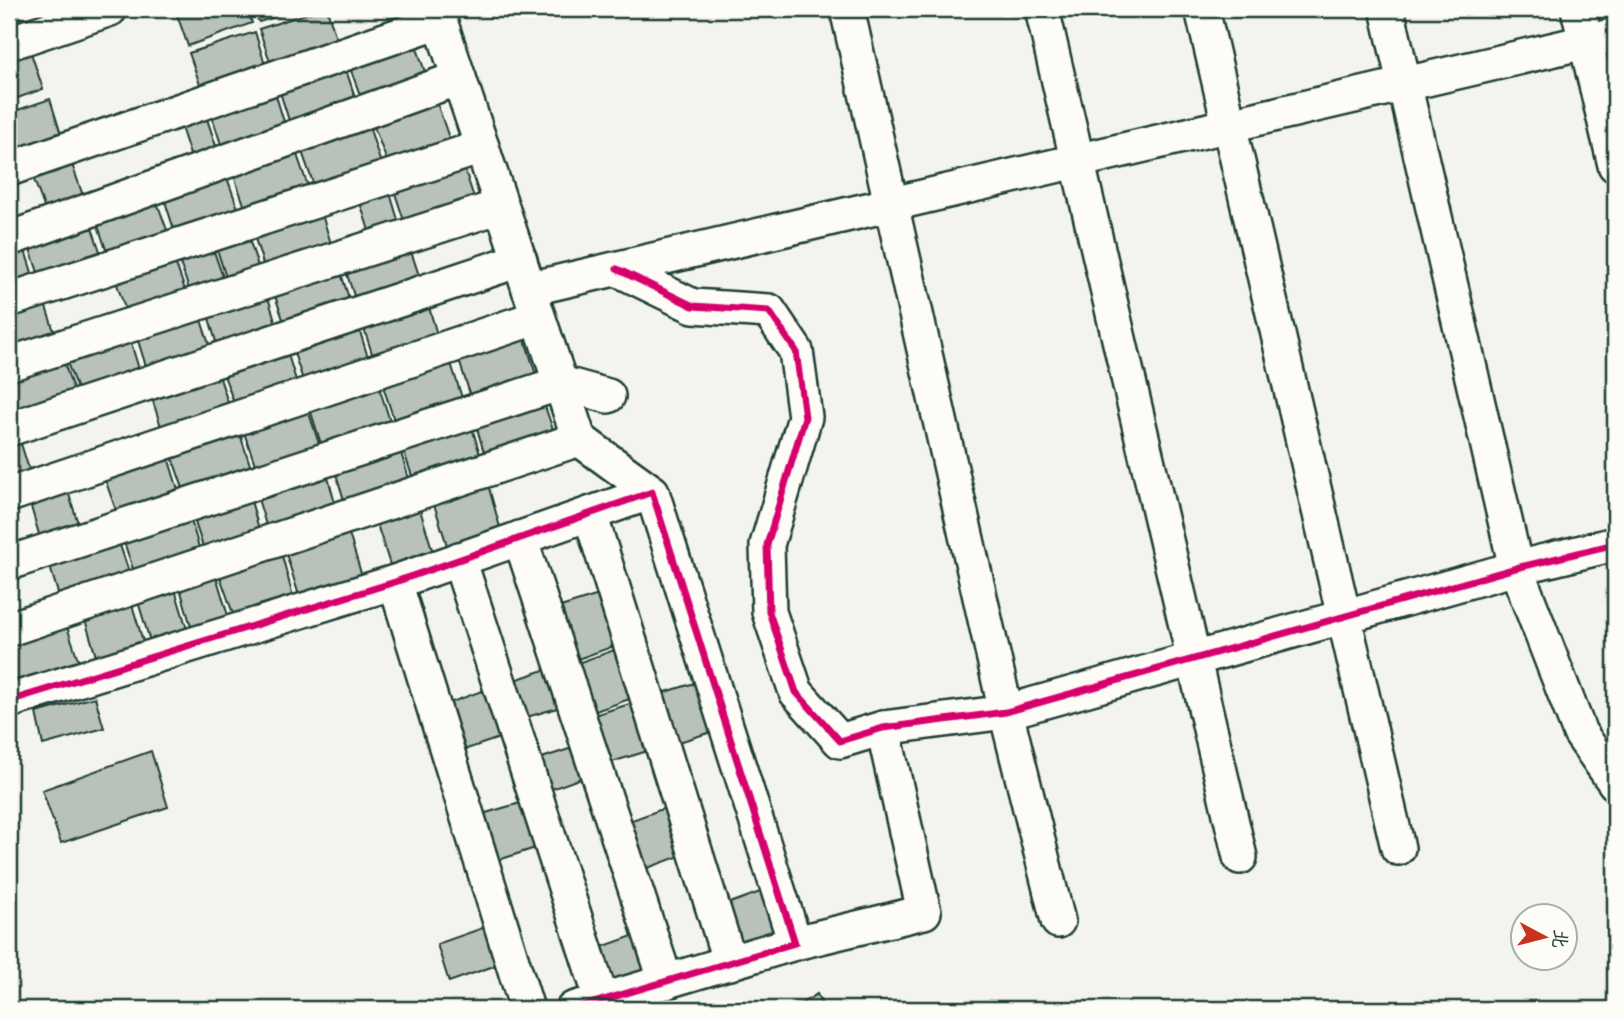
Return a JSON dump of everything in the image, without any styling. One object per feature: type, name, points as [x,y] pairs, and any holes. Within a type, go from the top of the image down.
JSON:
[{"type":"street","points":[[9,43],[110,9]]},
{"type":"street","points":[[847,9],[1006,712],[1058,921]]},
{"type":"street","points":[[1042,9],[1240,858]]},
{"type":"street","points":[[1202,9],[1398,848]]},
{"type":"street","points":[[1387,9],[1516,568],[1580,733],[1615,783]]},
{"type":"street","points":[[1578,9],[1601,39],[1615,165]]},
{"type":"street","points":[[9,169],[438,15],[579,439],[652,492],[795,943]]},
{"type":"street","points":[[9,429],[529,289],[1601,39]]},
{"type":"street","points":[[9,239],[459,78]]},
{"type":"street","points":[[9,300],[482,147]]},
{"type":"street","points":[[9,364],[501,206]]},
{"type":"street","points":[[617,269],[693,306],[757,307],[769,311],[796,351],[805,417],[766,545],[768,612],[796,692],[841,741],[883,728],[1006,712],[1516,568],[1615,544]]},
{"type":"street","points":[[9,495],[529,289]]},
{"type":"street","points":[[9,563],[561,383],[608,396]]},
{"type":"street","points":[[9,629],[579,439]]},
{"type":"street","points":[[9,701],[395,582],[652,492]]},
{"type":"street","points":[[590,514],[730,963]]},
{"type":"street","points":[[520,538],[666,982]]},
{"type":"street","points":[[459,559],[587,1005],[795,943],[924,912],[883,728]]},
{"type":"street","points":[[395,582],[527,1009]]},
{"type":"building","points":[[9,9],[17,9],[24,32],[9,37]]},
{"type":"building","points":[[175,9],[247,9],[252,23],[188,46]]},
{"type":"building","points":[[254,9],[301,9],[259,22]]},
{"type":"building","points":[[327,9],[340,51],[274,73],[259,29]]},
{"type":"building","points":[[255,32],[268,74],[204,96],[189,53]]},
{"type":"building","points":[[414,39],[429,84],[364,106],[348,62]]},
{"type":"building","points":[[28,44],[43,89],[9,101],[9,51]]},
{"type":"building","points":[[344,64],[359,109],[293,133],[278,86]]},
{"type":"building","points":[[274,89],[288,135],[225,157],[210,110]]},
{"type":"building","points":[[435,97],[453,150],[390,169],[371,119]]},
{"type":"building","points":[[50,99],[64,144],[9,162],[9,113]]},
{"type":"building","points":[[205,113],[220,158],[194,167],[179,121]]},
{"type":"building","points":[[368,123],[383,170],[316,191],[300,146]]},
{"type":"building","points":[[295,149],[311,195],[248,216],[232,170]]},
{"type":"building","points":[[69,156],[87,207],[49,220],[30,169]]},
{"type":"building","points":[[461,158],[477,207],[407,230],[391,181]]},
{"type":"building","points":[[225,172],[241,217],[177,239],[163,195]]},
{"type":"building","points":[[387,183],[401,230],[372,240],[357,193]]},
{"type":"building","points":[[9,190],[19,225],[9,228]]},
{"type":"building","points":[[155,197],[171,241],[110,261],[95,217]]},
{"type":"building","points":[[319,205],[333,250],[266,273],[252,229]]},
{"type":"building","points":[[89,219],[104,263],[42,284],[27,240]]},
{"type":"building","points":[[246,230],[261,275],[228,284],[214,240]]},
{"type":"building","points":[[210,240],[227,289],[193,301],[176,251]]},
{"type":"building","points":[[22,241],[36,285],[9,294],[9,245]]},
{"type":"building","points":[[408,242],[422,285],[358,308],[343,262]]},
{"type":"building","points":[[173,256],[188,298],[128,318],[114,275]]},
{"type":"building","points":[[338,264],[352,308],[287,331],[272,287]]},
{"type":"building","points":[[265,288],[279,333],[219,352],[206,308]]},
{"type":"building","points":[[426,297],[440,345],[376,366],[361,319]]},
{"type":"building","points":[[43,298],[58,343],[9,359],[9,309]]},
{"type":"building","points":[[198,311],[213,356],[149,376],[135,331]]},
{"type":"building","points":[[357,322],[371,367],[306,389],[291,344]]},
{"type":"building","points":[[522,330],[537,378],[472,400],[457,354]]},
{"type":"building","points":[[128,333],[142,379],[81,400],[64,354]]},
{"type":"building","points":[[285,345],[299,390],[237,411],[221,367]]},
{"type":"building","points":[[62,356],[77,401],[15,422],[9,402],[9,373]]},
{"type":"building","points":[[449,357],[464,404],[396,426],[381,380]]},
{"type":"building","points":[[216,366],[231,412],[164,436],[149,389]]},
{"type":"building","points":[[377,381],[392,427],[323,450],[308,403]]},
{"type":"building","points":[[541,395],[557,441],[487,463],[474,418]]},
{"type":"building","points":[[306,404],[321,450],[257,470],[241,424]]},
{"type":"building","points":[[469,417],[483,465],[416,488],[400,440]]},
{"type":"building","points":[[238,428],[252,471],[185,494],[170,451]]},
{"type":"building","points":[[18,434],[32,479],[9,487],[9,437]]},
{"type":"building","points":[[398,443],[412,489],[347,510],[333,464]]},
{"type":"building","points":[[166,451],[180,496],[118,516],[102,471]]},
{"type":"building","points":[[325,466],[338,515],[270,538],[255,489]]},
{"type":"building","points":[[487,481],[503,538],[451,558],[432,498]]},
{"type":"building","points":[[67,488],[81,533],[43,548],[29,500]]},
{"type":"building","points":[[248,490],[262,540],[206,556],[191,510]]},
{"type":"building","points":[[418,503],[435,559],[393,574],[375,518]]},
{"type":"building","points":[[188,511],[202,557],[136,578],[121,533]]},
{"type":"building","points":[[347,527],[364,583],[301,602],[284,547]]},
{"type":"building","points":[[116,533],[131,578],[61,603],[47,557]]},
{"type":"building","points":[[280,548],[295,604],[236,622],[217,568]]},
{"type":"building","points":[[214,569],[231,626],[194,637],[178,581]]},
{"type":"building","points":[[173,583],[190,639],[153,651],[136,595]]},
{"type":"building","points":[[605,593],[620,644],[564,664],[548,611]]},
{"type":"building","points":[[130,598],[145,648],[98,663],[83,613]]},
{"type":"building","points":[[64,618],[81,668],[15,690],[9,672],[9,638]]},
{"type":"building","points":[[623,647],[638,696],[582,716],[566,667]]},
{"type":"building","points":[[556,666],[567,705],[517,720],[506,683]]},
{"type":"building","points":[[704,680],[718,730],[666,746],[650,697]]},
{"type":"building","points":[[495,686],[511,734],[455,753],[441,706]]},
{"type":"building","points":[[95,697],[104,728],[43,745],[36,713]]},
{"type":"building","points":[[639,701],[654,749],[599,766],[585,718]]},
{"type":"building","points":[[581,745],[590,775],[546,791],[536,760]]},
{"type":"building","points":[[151,751],[168,807],[61,843],[42,790]]},
{"type":"building","points":[[527,801],[541,846],[487,864],[472,817]]},
{"type":"building","points":[[673,805],[688,853],[637,872],[621,824]]},
{"type":"building","points":[[771,888],[789,936],[732,957],[716,908]]},
{"type":"building","points":[[494,924],[505,962],[449,982],[437,944]]},
{"type":"building","points":[[638,934],[653,979],[604,995],[590,951]]},
{"type":"building","points":[[817,994],[824,1009],[801,1009],[799,1005]]},
{"type":"cycle path","points":[[617,269],[693,306],[769,311],[796,351],[805,417],[767,545],[769,612],[796,692],[840,741],[883,728],[1006,712],[1516,568],[1615,544]]},
{"type":"cycle path","points":[[9,701],[395,582],[652,492],[795,943],[573,1009]]}]
